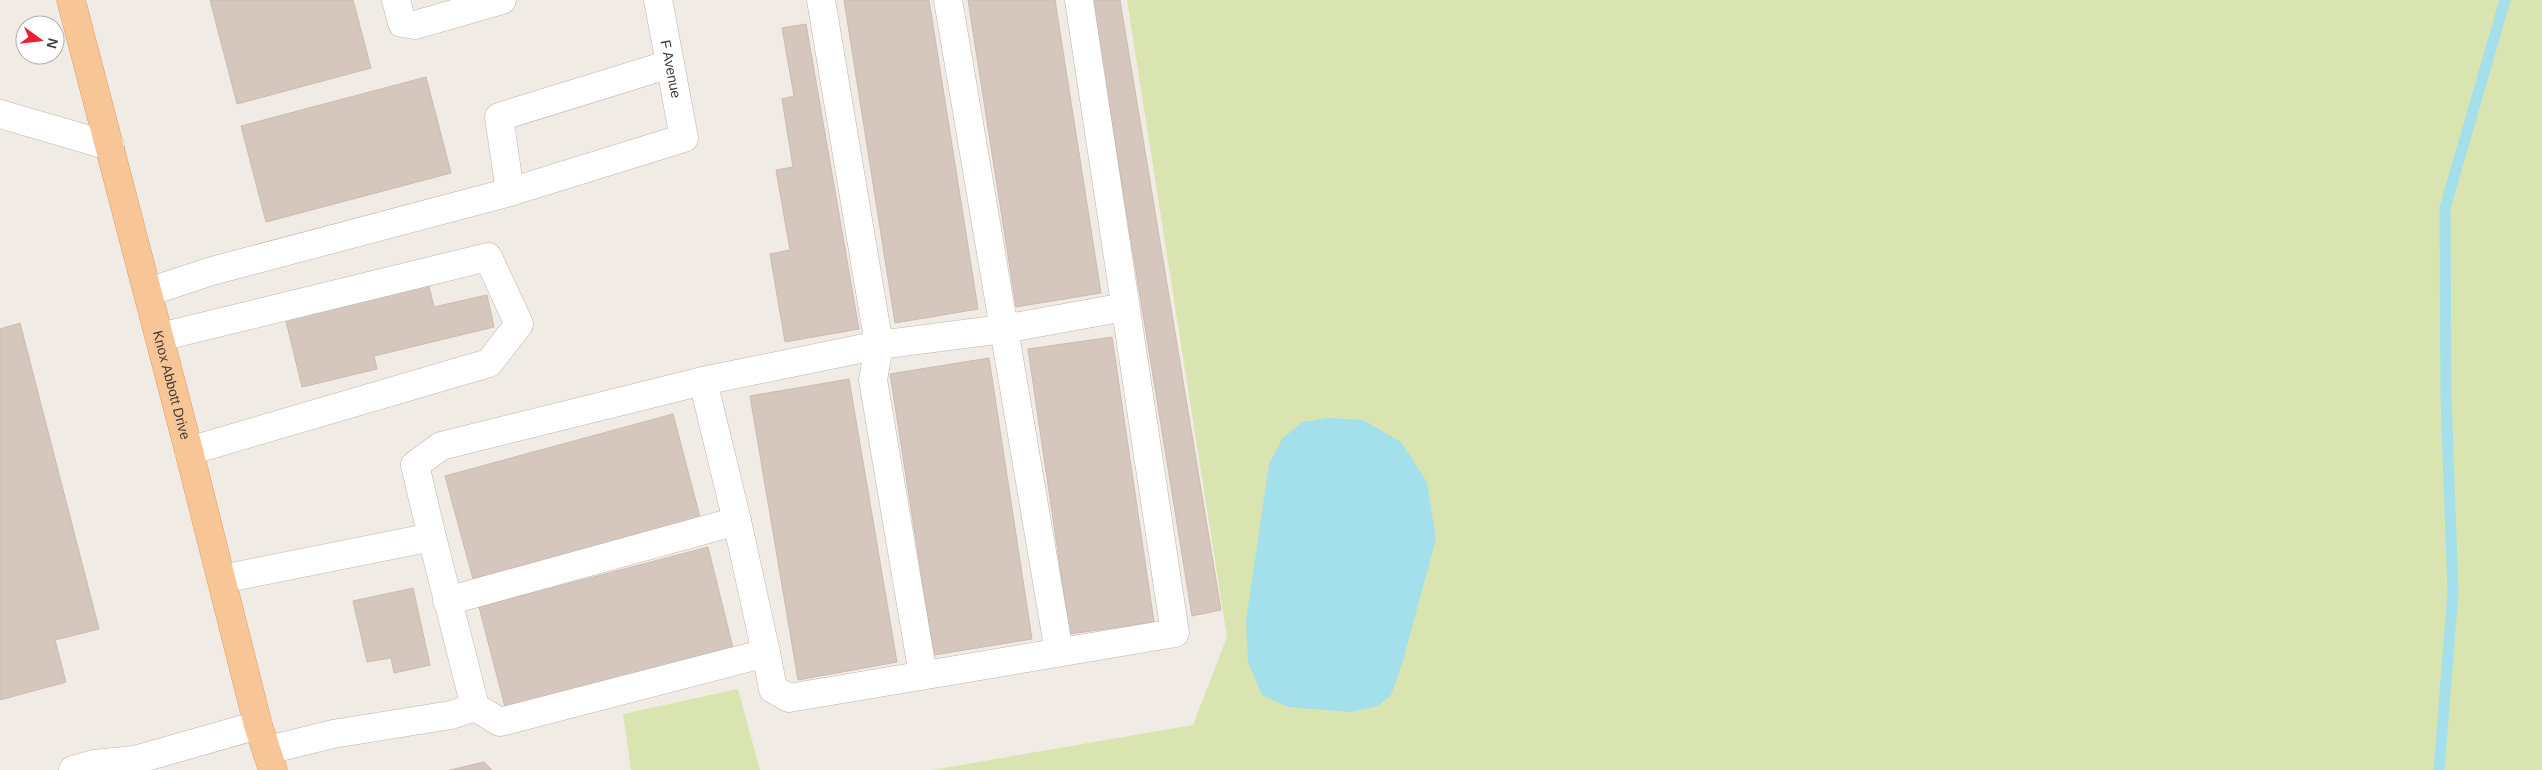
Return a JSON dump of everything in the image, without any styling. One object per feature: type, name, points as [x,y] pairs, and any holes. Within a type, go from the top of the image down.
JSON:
[{"type":"main road","name":"Knox Abbott Drive","points":[[71,0],[266,748]]},
{"type":"street","points":[[399,11],[415,25],[502,0]]},
{"type":"street","name":"F Avenue","points":[[510,192],[684,138],[658,0]]},
{"type":"street","points":[[821,0],[879,345],[873,380],[923,675]]},
{"type":"street","points":[[948,0],[1059,652]]},
{"type":"street","points":[[703,381],[737,521],[773,689],[789,698],[1176,633],[1079,0]]},
{"type":"street","points":[[148,292],[222,268],[510,192],[499,117],[670,64]]},
{"type":"street","points":[[0,114],[110,146]]},
{"type":"street","points":[[160,337],[488,256],[519,324],[489,363],[189,450]]},
{"type":"street","points":[[766,653],[500,722],[475,707],[447,601],[415,465],[441,446],[703,381],[879,345],[1003,329],[1125,307]]},
{"type":"street","points":[[447,601],[737,521]]},
{"type":"street","points":[[222,578],[432,537]]},
{"type":"street","points":[[73,770],[94,764],[136,765],[266,748],[333,734],[451,714],[475,707]]},
{"type":"green space","points":[[1127,0],[2542,0],[2542,770],[932,770],[1193,725],[1227,637]]},
{"type":"green space","points":[[738,689],[760,770],[631,770],[623,714]]},
{"type":"water","points":[[1328,418],[1363,420],[1401,442],[1427,482],[1436,539],[1402,664],[1391,695],[1378,706],[1350,712],[1288,707],[1262,695],[1248,662],[1246,621],[1269,464],[1282,439],[1303,422]]},
{"type":"building","points":[[210,0],[353,0],[371,68],[237,104]]},
{"type":"building","points":[[844,0],[929,0],[978,309],[895,323]]},
{"type":"building","points":[[968,0],[1055,0],[1101,293],[1016,307]]},
{"type":"building","points":[[1092,0],[1120,0],[1221,610],[1192,616]]},
{"type":"building","points":[[806,24],[859,329],[785,342],[770,254],[790,250],[776,170],[793,167],[782,99],[794,96],[782,28]]},
{"type":"building","points":[[426,77],[451,173],[266,222],[241,126]]},
{"type":"building","points":[[428,282],[434,307],[487,295],[494,327],[374,356],[377,369],[302,387],[285,317]]},
{"type":"building","points":[[20,323],[99,629],[55,640],[66,682],[0,700],[0,329]]},
{"type":"building","points":[[1112,337],[1154,622],[1070,634],[1028,349]]},
{"type":"building","points":[[989,358],[1032,639],[934,655],[890,374]]},
{"type":"building","points":[[849,379],[897,662],[798,680],[750,396]]},
{"type":"building","points":[[673,414],[700,517],[473,579],[445,476]]},
{"type":"building","points":[[708,547],[733,648],[505,707],[479,607]]},
{"type":"building","points":[[413,588],[430,665],[394,673],[391,658],[367,662],[353,601]]},
{"type":"building","points":[[484,762],[492,770],[450,770]]},
{"type":"waterway","points":[[2439,770],[2453,592],[2446,397],[2445,208],[2505,0]]}]
